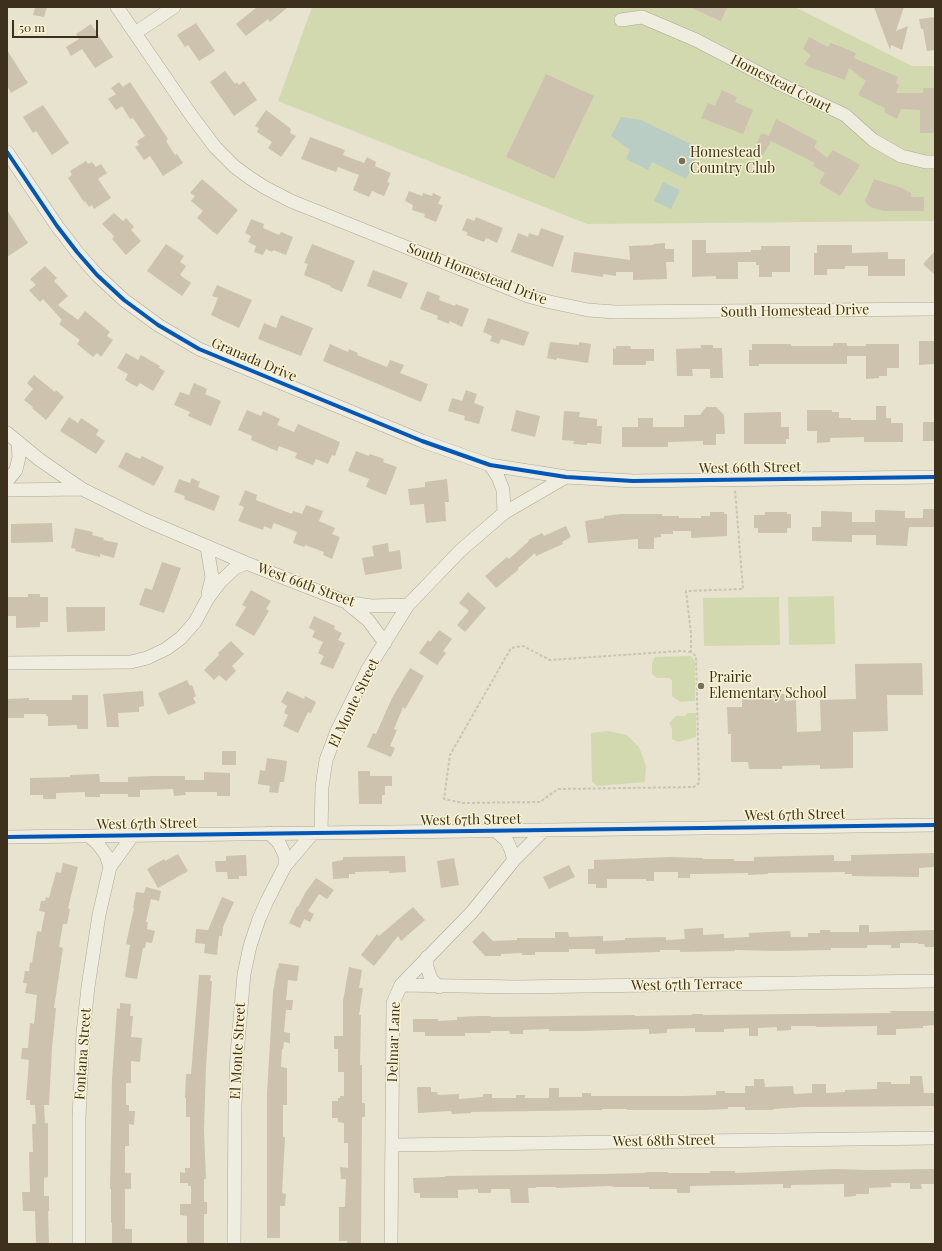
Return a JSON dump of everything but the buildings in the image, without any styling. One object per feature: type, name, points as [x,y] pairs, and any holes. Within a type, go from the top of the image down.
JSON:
[{"type":"street","name":"South Homestead Drive","points":[[117,7],[215,148],[235,167],[250,178],[291,201],[528,296],[588,310],[615,312],[935,309]]},
{"type":"street","points":[[135,33],[174,7]]},
{"type":"street","name":"Homestead Court","points":[[621,20],[642,17],[696,40],[780,84],[844,115],[872,140],[901,156],[926,162],[935,162]]},
{"type":"street","name":"Granada Drive","points":[[7,152],[57,226],[97,275],[124,300],[158,325],[199,349],[422,440],[490,465],[566,477]]},
{"type":"street","points":[[7,433],[40,460],[82,489]]},
{"type":"street","points":[[7,481],[16,470],[19,457],[18,443]]},
{"type":"street","points":[[490,465],[498,477],[502,490],[504,513]]},
{"type":"street","points":[[408,605],[461,550],[504,513],[566,477]]},
{"type":"street","name":"West 66th Street","points":[[566,477],[633,481],[935,477]]},
{"type":"street","name":"West 66th Street","points":[[7,490],[82,489],[145,520],[246,564],[346,602],[370,606],[408,605]]},
{"type":"street","points":[[207,547],[212,577],[208,598]]},
{"type":"street","points":[[7,663],[132,662],[147,658],[166,649],[181,638],[195,622],[208,598],[220,582],[235,568],[246,564]]},
{"type":"street","points":[[346,602],[368,620],[385,642]]},
{"type":"street","name":"El Monte Street","points":[[234,1244],[235,1106],[238,1040],[244,974],[250,946],[267,901],[286,866],[317,833],[326,760],[337,731],[368,669],[408,605]]},
{"type":"street","name":"West 67th Street","points":[[7,837],[935,825]]},
{"type":"street","points":[[495,830],[507,841],[514,860]]},
{"type":"street","name":"Delmar Lane","points":[[391,1244],[393,1003],[401,985],[472,912],[514,860],[544,830]]},
{"type":"street","points":[[268,833],[279,843],[282,848],[286,866]]},
{"type":"street","name":"Fontana Street","points":[[79,1244],[79,1118],[83,1033],[88,988],[99,915],[110,867],[133,835]]},
{"type":"street","points":[[89,836],[98,844],[106,855],[110,867]]},
{"type":"street","points":[[427,957],[427,967],[431,979],[439,986]]},
{"type":"street","name":"West 67th Terrace","points":[[401,985],[517,987],[935,981]]},
{"type":"street","name":"West 68th Street","points":[[392,1145],[935,1138]]},
{"type":"path","points":[[691,652],[691,634],[686,591],[743,589],[734,487]]},
{"type":"path","points":[[523,646],[550,660],[680,651],[691,652],[696,656],[699,783],[694,787],[558,789],[540,802],[464,802],[444,799],[450,755],[511,648],[523,646]]},
{"type":"green space","name":"Homestead Country Club","points":[[312,7],[795,7],[912,66],[935,66],[935,221],[587,224],[278,101]]},
{"type":"green space","points":[[834,596],[835,644],[789,645],[788,597]]},
{"type":"green space","points":[[779,597],[780,645],[704,646],[703,598]]},
{"type":"green space","points":[[691,656],[695,661],[695,701],[680,702],[672,696],[672,680],[669,678],[657,678],[652,674],[652,663],[655,657]]},
{"type":"green space","points":[[688,713],[696,713],[696,737],[678,742],[672,739],[672,729],[669,723],[676,716],[685,716]]},
{"type":"green space","points":[[608,731],[627,735],[639,747],[646,766],[645,782],[597,786],[592,782],[591,733]]},
{"type":"shaded area","points":[[621,117],[641,120],[701,149],[686,179],[652,162],[648,170],[626,159],[630,150],[611,136]]},
{"type":"shaded area","points":[[663,182],[680,190],[671,209],[654,201]]},
{"type":"cycle path","points":[[7,152],[57,226],[97,275],[124,300],[158,325],[199,349],[422,441],[490,465],[566,477],[633,481],[935,477]]},
{"type":"cycle path","points":[[7,837],[935,825]]},
{"type":"place","name":"Homestead Country Club","points":[[682,161]]},
{"type":"place","name":"Prairie Elementary School","points":[[701,686]]}]
